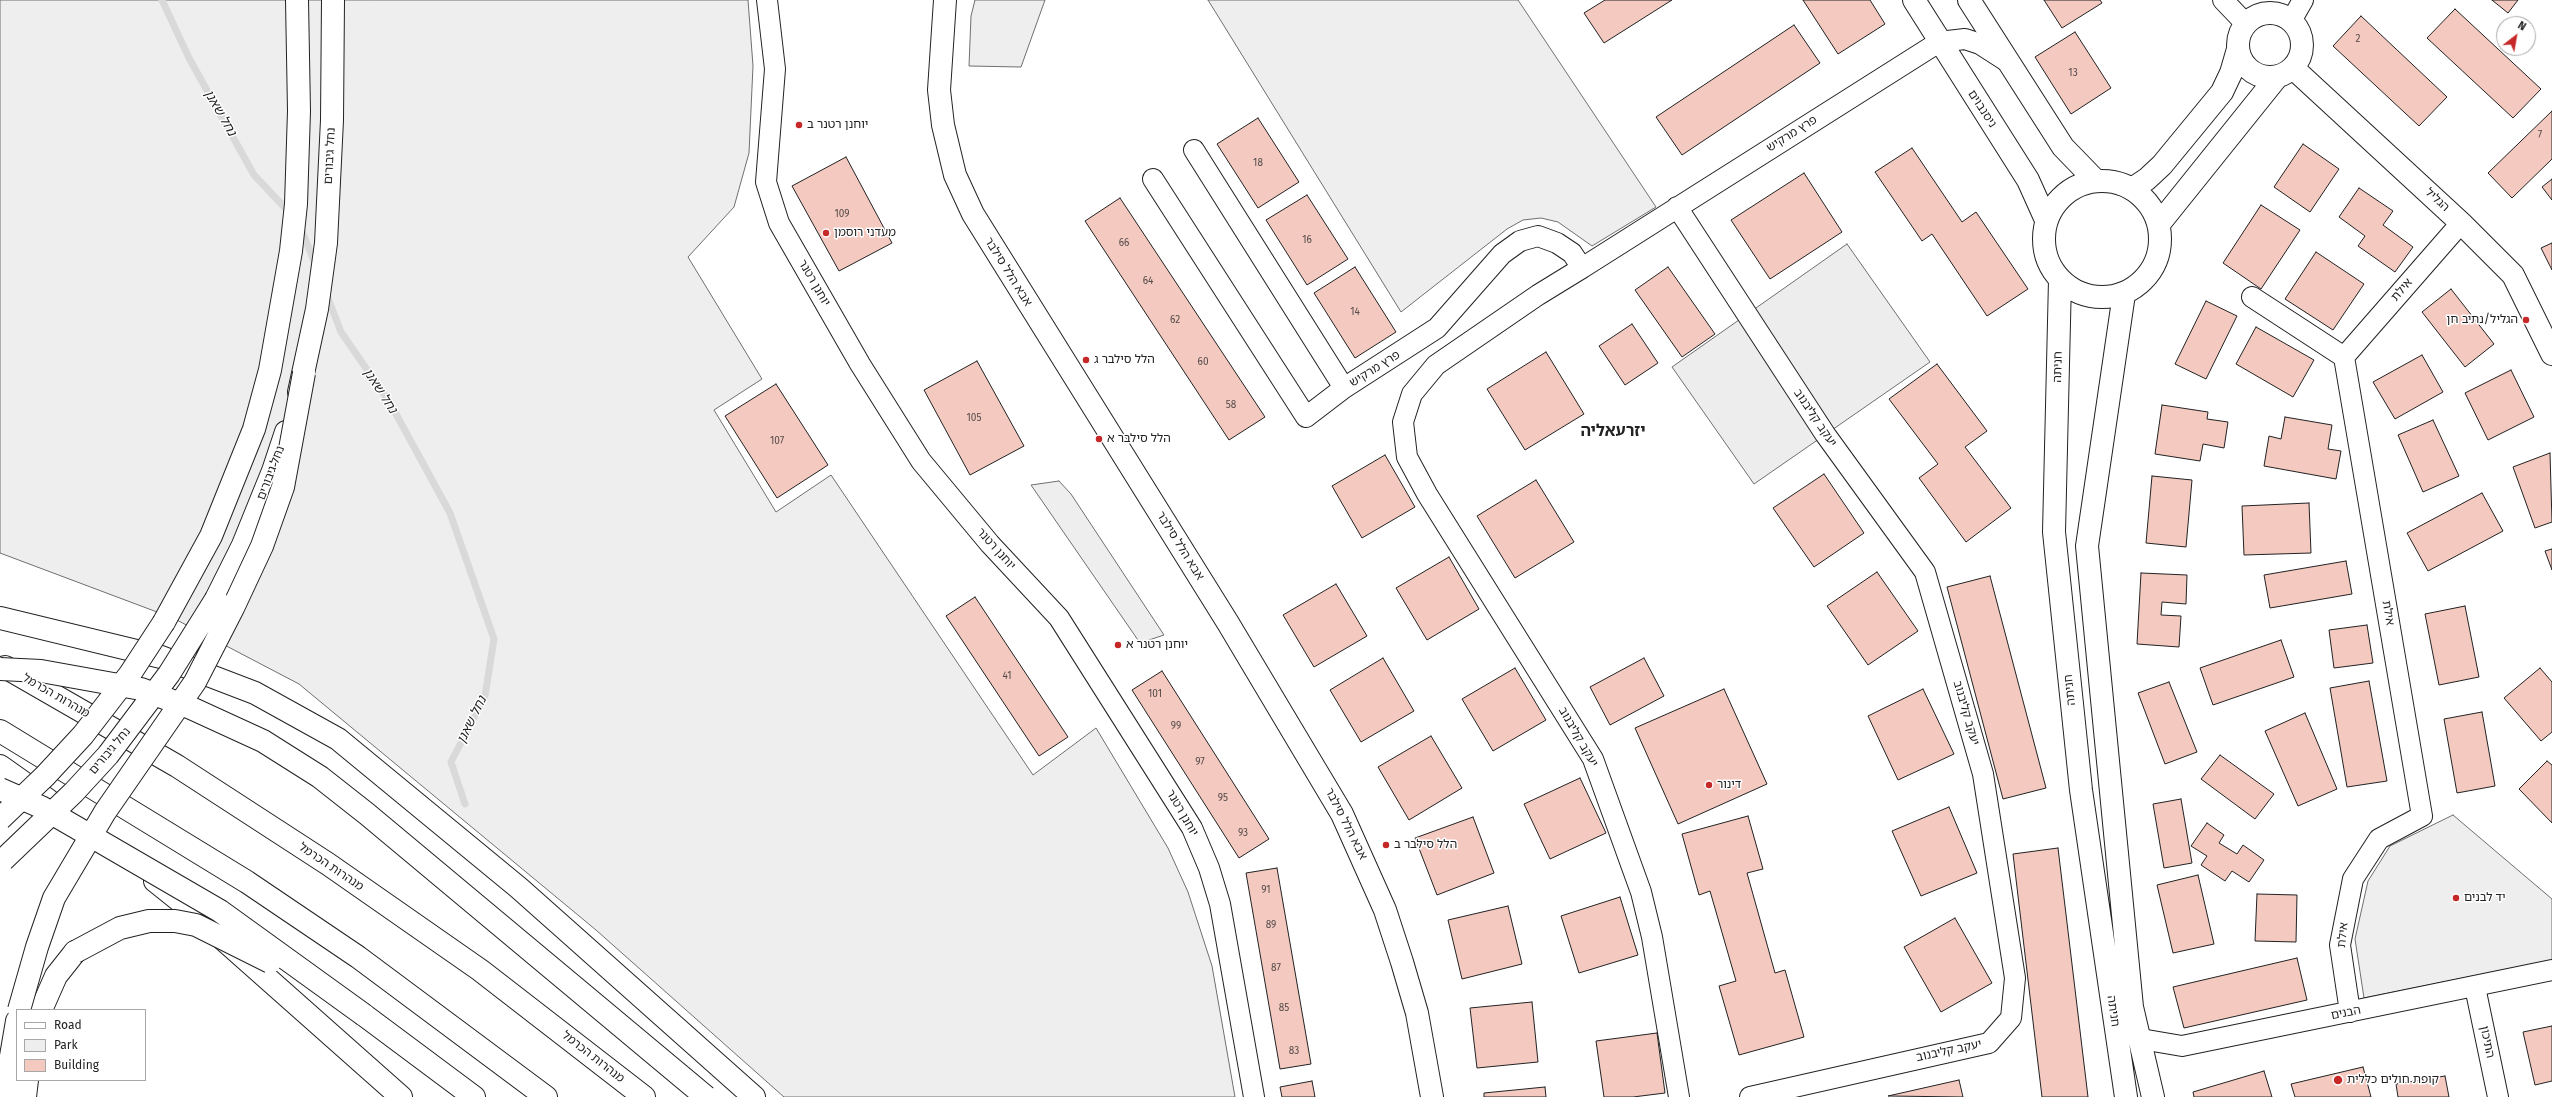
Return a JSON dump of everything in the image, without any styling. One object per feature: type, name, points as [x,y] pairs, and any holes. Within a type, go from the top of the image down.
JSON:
[{"type":"main road","points":[[0,818],[45,776],[83,734],[130,674],[184,589],[211,536],[254,429],[270,370],[290,259],[296,204],[299,111],[297,0]]},
{"type":"main road","name":"נחל גיבורים","points":[[2,861],[74,792],[108,756],[173,668],[216,599],[243,545],[273,471],[304,374],[317,310],[326,243],[332,120],[333,0]]},
{"type":"main road","name":"אבא הלל סילבר","points":[[945,0],[939,90],[943,125],[958,182],[973,214],[1236,636],[1342,814],[1385,910],[1402,962],[1416,1013],[1432,1097]]},
{"type":"main road","name":"ניסנבוים","points":[[1914,0],[1939,42],[2028,180],[2046,220]]},
{"type":"main road","points":[[1969,0],[2064,147],[2096,181]]},
{"type":"main road","points":[[2132,189],[2147,179],[2162,165],[2222,92],[2231,73],[2238,48],[2238,38],[2245,23],[2258,15],[2268,13],[2277,14],[2291,20],[2299,32],[2302,41],[2302,51],[2159,224]]},
{"type":"main road","points":[[2238,48],[2247,68],[2266,78],[2285,72]]},
{"type":"main road","name":"הגליל","points":[[2285,72],[2461,223],[2513,275],[2552,354]]},
{"type":"main road","points":[[2096,181],[2114,182],[2132,189],[2144,198],[2153,210],[2159,224],[2160,250],[2153,269],[2140,284],[2124,294],[2106,298],[2089,297],[2074,291],[2060,280],[2050,268],[2045,252],[2043,236],[2046,220],[2054,206],[2065,193],[2080,185],[2096,181]]},
{"type":"main road","name":"חניתה","points":[[2060,280],[2054,532],[2081,790],[2126,1097]]},
{"type":"main road","name":"חניתה","points":[[2124,294],[2087,546],[2131,1000],[2153,1097]]},
{"type":"main road","points":[[19,1009],[37,947],[54,898],[105,812],[195,682],[233,608],[262,546],[283,487],[304,374]]},
{"type":"main road","points":[[0,618],[161,657],[255,693],[338,739],[385,776],[519,888],[754,1097]]},
{"type":"main road","name":"מנהרות הכרמל","points":[[0,664],[177,766],[401,913],[596,1058],[644,1097]]},
{"type":"main road","points":[[0,669],[55,673],[141,689],[191,708],[263,741],[320,777],[373,819],[706,1097]]},
{"type":"main road","points":[[0,731],[247,882],[358,957],[546,1097]]},
{"type":"main road","points":[[0,766],[69,814],[180,901],[401,1097]]},
{"type":"main road","points":[[0,789],[41,807],[220,911],[474,1097]]},
{"type":"main road","points":[[41,1009],[56,976],[75,952],[120,928],[149,921],[168,921],[196,925],[244,947],[364,1015]]},
{"type":"main road","points":[[4,1097],[16,1027]]},
{"type":"main road","points":[[25,1097],[27,1081]]},
{"type":"street","name":"יוחנן רטנר","points":[[767,0],[775,69],[766,182],[779,223],[860,364],[921,461],[990,544],[1059,618],[1192,828],[1209,868],[1220,904],[1254,1097]]},
{"type":"street","points":[[2223,0],[2245,23]]},
{"type":"street","points":[[2291,20],[2303,0]]},
{"type":"street","name":"פרץ מרקיש","points":[[1407,457],[1403,422],[1412,394],[1436,365],[1538,295],[1939,42],[1965,38],[1980,44],[2008,62]]},
{"type":"street","name":"פרץ מרקיש","points":[[1194,150],[1344,388],[1437,328],[1502,254],[1520,241],[1538,236],[1557,243],[1572,253],[1582,268]]},
{"type":"street","points":[[1153,179],[1306,417],[1344,388]]},
{"type":"street","name":"יעקב קליבנוב","points":[[1677,207],[1825,434],[1925,572],[1983,774],[2015,978],[2011,1018],[1989,1043],[1750,1097]]},
{"type":"street","name":"אילת","points":[[2350,1012],[2340,945],[2353,879],[2379,838],[2422,816],[2344,357],[2461,223]]},
{"type":"street","points":[[2252,297],[2344,357]]},
{"type":"street","name":"יעקב קליבנוב","points":[[1407,457],[1427,494],[1593,759],[1641,892],[1652,937],[1680,1097]]},
{"type":"street","name":"הבנים","points":[[2141,1039],[2182,1046],[2552,970]]},
{"type":"street","name":"התיכון","points":[[2475,987],[2498,1097]]},
{"type":"green space","points":[[0,0],[748,0],[753,66],[749,153],[734,207],[688,257],[762,379],[714,410],[776,512],[831,475],[1033,775],[1096,728],[1168,848],[1188,892],[1212,966],[1235,1097],[784,1097],[596,930],[299,684],[173,618],[0,553]]},
{"type":"green space","points":[[975,0],[1045,0],[1021,67],[969,66],[971,16]]},
{"type":"green space","points":[[1208,0],[1518,0],[1656,207],[1592,246],[1558,222],[1541,218],[1523,220],[1507,229],[1401,312]]},
{"type":"green space","points":[[1059,481],[1071,494],[1164,635],[1140,643],[1031,485]]},
{"type":"green space","points":[[2453,815],[2552,899],[2552,960],[2364,998],[2355,939],[2368,881],[2390,846]]},
{"type":"shaded area","points":[[1847,244],[1930,362],[1754,484],[1672,367]]},
{"type":"building","points":[[1605,0],[1672,0],[1604,43],[1584,13]]},
{"type":"building","points":[[1803,0],[1870,0],[1885,24],[1838,54]]},
{"type":"building","points":[[2044,0],[2100,0],[2102,3],[2062,28]]},
{"type":"building","points":[[2492,0],[2518,0],[2508,13]]},
{"type":"building","points":[[2455,9],[2496,47],[2496,56],[2506,56],[2541,89],[2513,118],[2427,38]]},
{"type":"building","points":[[2361,16],[2447,97],[2419,126],[2333,46]]},
{"type":"building","points":[[1794,25],[1820,63],[1682,155],[1656,117]]},
{"type":"building","points":[[2075,32],[2111,88],[2071,114],[2035,57]]},
{"type":"building","points":[[2552,111],[2552,159],[2512,198],[2488,173]]},
{"type":"building","points":[[1258,118],[1299,182],[1258,208],[1217,144]]},
{"type":"building","points":[[2303,144],[2339,169],[2310,212],[2274,187]]},
{"type":"building","points":[[1912,148],[1962,222],[1976,212],[2028,289],[1987,316],[1932,234],[1922,241],[1875,172]]},
{"type":"building","points":[[846,157],[892,243],[839,271],[792,186]]},
{"type":"building","points":[[1804,173],[1842,232],[1770,279],[1731,220]]},
{"type":"building","points":[[2552,179],[2552,200],[2542,187]]},
{"type":"building","points":[[2359,188],[2393,211],[2383,225],[2413,247],[2395,272],[2358,246],[2365,236],[2339,217]]},
{"type":"building","points":[[1307,195],[1348,259],[1307,285],[1266,220]]},
{"type":"building","points":[[1120,198],[1265,417],[1229,440],[1085,221]]},
{"type":"building","points":[[2261,205],[2300,230],[2261,289],[2223,263]]},
{"type":"building","points":[[2552,243],[2552,270],[2541,248]]},
{"type":"building","points":[[2316,252],[2364,284],[2333,330],[2285,299]]},
{"type":"building","points":[[1355,267],[1396,332],[1355,358],[1314,293]]},
{"type":"building","points":[[1668,267],[1715,334],[1682,357],[1635,290]]},
{"type":"building","points":[[2451,289],[2494,344],[2465,367],[2422,312]]},
{"type":"building","points":[[2206,301],[2237,316],[2206,379],[2175,364]]},
{"type":"building","points":[[1632,324],[1658,363],[1625,385],[1599,346]]},
{"type":"building","points":[[2256,327],[2314,360],[2293,397],[2236,364]]},
{"type":"building","points":[[1546,352],[1584,414],[1525,450],[1487,389]]},
{"type":"building","points":[[2422,355],[2443,392],[2395,419],[2373,382]]},
{"type":"building","points":[[977,361],[1024,446],[970,475],[924,390]]},
{"type":"building","points":[[1937,364],[1987,431],[1965,447],[2011,508],[1966,542],[1919,478],[1938,464],[1889,399]]},
{"type":"building","points":[[2511,370],[2534,417],[2488,440],[2465,393]]},
{"type":"building","points":[[776,384],[828,465],[777,498],[725,416]]},
{"type":"building","points":[[2162,405],[2208,412],[2207,419],[2228,422],[2224,448],[2203,444],[2200,461],[2155,454]]},
{"type":"building","points":[[2285,417],[2332,425],[2328,449],[2341,451],[2336,479],[2264,466],[2269,436],[2281,439]]},
{"type":"building","points":[[2433,420],[2459,476],[2423,492],[2398,435]]},
{"type":"building","points":[[2550,453],[2552,522],[2535,528],[2513,467]]},
{"type":"building","points":[[1385,455],[1415,507],[1362,538],[1332,486]]},
{"type":"building","points":[[1824,474],[1864,533],[1814,567],[1773,508]]},
{"type":"building","points":[[2152,476],[2192,480],[2186,547],[2146,543]]},
{"type":"building","points":[[1536,480],[1574,542],[1515,578],[1477,516]]},
{"type":"building","points":[[2482,493],[2503,531],[2428,571],[2407,533]]},
{"type":"building","points":[[2309,503],[2311,553],[2244,555],[2242,506]]},
{"type":"building","points":[[2552,549],[2552,570],[2545,551]]},
{"type":"building","points":[[1449,557],[1479,609],[1427,640],[1396,588]]},
{"type":"building","points":[[2346,561],[2352,594],[2270,608],[2264,575]]},
{"type":"building","points":[[1877,572],[1918,631],[1868,665],[1827,606]]},
{"type":"building","points":[[2141,573],[2187,575],[2186,604],[2162,602],[2161,615],[2181,616],[2179,647],[2137,644]]},
{"type":"building","points":[[1990,576],[2046,788],[2003,799],[1947,587]]},
{"type":"building","points":[[1336,584],[1367,636],[1314,667],[1283,615]]},
{"type":"building","points":[[975,597],[1068,737],[1039,756],[946,616]]},
{"type":"building","points":[[2465,606],[2479,677],[2439,685],[2425,614]]},
{"type":"building","points":[[2367,625],[2373,663],[2334,668],[2329,630]]},
{"type":"building","points":[[2281,640],[2294,677],[2213,705],[2200,668]]},
{"type":"building","points":[[1383,658],[1414,711],[1361,742],[1330,690]]},
{"type":"building","points":[[1644,658],[1664,696],[1610,725],[1590,687]]},
{"type":"building","points":[[1515,668],[1546,720],[1493,751],[1462,699]]},
{"type":"building","points":[[2540,668],[2552,682],[2552,732],[2541,741],[2504,698]]},
{"type":"building","points":[[1162,671],[1269,839],[1239,858],[1132,690]]},
{"type":"building","points":[[2369,681],[2387,781],[2347,787],[2330,688]]},
{"type":"building","points":[[2169,682],[2197,752],[2165,764],[2138,693]]},
{"type":"building","points":[[1724,689],[1767,784],[1678,824],[1635,728]]},
{"type":"building","points":[[1923,689],[1954,754],[1898,780],[1868,716]]},
{"type":"building","points":[[2482,712],[2495,786],[2457,793],[2444,719]]},
{"type":"building","points":[[2305,713],[2337,789],[2298,806],[2265,731]]},
{"type":"building","points":[[1431,736],[1462,788],[1409,820],[1378,767]]},
{"type":"building","points":[[2220,755],[2274,794],[2255,819],[2201,779]]},
{"type":"building","points":[[2547,761],[2552,765],[2552,823],[2519,789]]},
{"type":"building","points":[[1580,778],[1606,833],[1550,859],[1524,804]]},
{"type":"building","points":[[2181,799],[2192,863],[2164,868],[2153,804]]},
{"type":"building","points":[[1949,807],[1977,873],[1921,896],[1892,831]]},
{"type":"building","points":[[1748,816],[1763,869],[1747,873],[1775,973],[1785,970],[1804,1037],[1739,1055],[1719,986],[1736,981],[1710,891],[1699,895],[1682,834]]},
{"type":"building","points":[[1473,817],[1494,873],[1437,895],[1415,838]]},
{"type":"building","points":[[2207,823],[2224,835],[2219,843],[2237,854],[2243,845],[2264,860],[2249,882],[2232,871],[2225,881],[2201,865],[2207,856],[2191,846]]},
{"type":"building","points":[[2058,848],[2088,1097],[2042,1097],[2013,854]]},
{"type":"building","points":[[1277,868],[1311,1064],[1280,1069],[1246,873]]},
{"type":"building","points":[[2198,875],[2214,944],[2173,953],[2157,885]]},
{"type":"building","points":[[2257,894],[2297,895],[2296,942],[2255,941]]},
{"type":"building","points":[[1620,897],[1638,955],[1579,973],[1561,916]]},
{"type":"building","points":[[1508,906],[1522,964],[1462,979],[1448,920]]},
{"type":"building","points":[[1955,918],[1992,983],[1941,1012],[1904,947]]},
{"type":"building","points":[[2297,958],[2307,1000],[2184,1028],[2173,987]]},
{"type":"building","points":[[1532,1002],[1538,1062],[1477,1068],[1470,1008]]},
{"type":"building","points":[[2552,1026],[2552,1081],[2535,1085],[2523,1032]]},
{"type":"building","points":[[1657,1033],[1665,1093],[1633,1097],[1604,1097],[1596,1041]]},
{"type":"building","name":"קופת חולים כללית","points":[[2363,1067],[2371,1097],[2295,1097],[2291,1084]]},
{"type":"building","points":[[2264,1071],[2272,1097],[2194,1097],[2193,1092]]},
{"type":"building","points":[[2445,1076],[2449,1097],[2398,1097],[2396,1084]]},
{"type":"building","points":[[1959,1080],[1963,1097],[1888,1096]]},
{"type":"building","points":[[1312,1081],[1315,1097],[1282,1097],[1280,1087]]},
{"type":"building","points":[[1545,1087],[1546,1097],[1484,1097],[1484,1093]]},
{"type":"waterway","name":"נחל שאנן","points":[[162,0],[189,58],[254,175],[290,213]]},
{"type":"waterway","name":"נחל שאנן","points":[[300,226],[316,266]]},
{"type":"waterway","name":"נחל שאנן","points":[[326,293],[341,332],[390,403],[450,513],[494,639],[485,696],[451,762],[465,804]]},
{"type":"place","name":"יוחנן רטנר ב","points":[[799,125]]},
{"type":"place","name":"מעדני רוסמן","points":[[826,233]]},
{"type":"place","name":"הגליל/נתיב חן","points":[[2526,320]]},
{"type":"place","name":"הלל סילבר ג","points":[[1086,360]]},
{"type":"place","name":"הלל סילבר א","points":[[1099,439]]},
{"type":"place","name":"יוחנן רטנר א","points":[[1118,645]]},
{"type":"place","name":"דינור","points":[[1709,785]]},
{"type":"place","name":"הלל סילבר ב","points":[[1386,845]]},
{"type":"place","name":"יד לבנים","points":[[2456,898]]},
{"type":"place","name":"קופת חולים כללית","points":[[2338,1080]]},
{"type":"district","name":"יזרעאליה","points":[[1613,432]]}]
